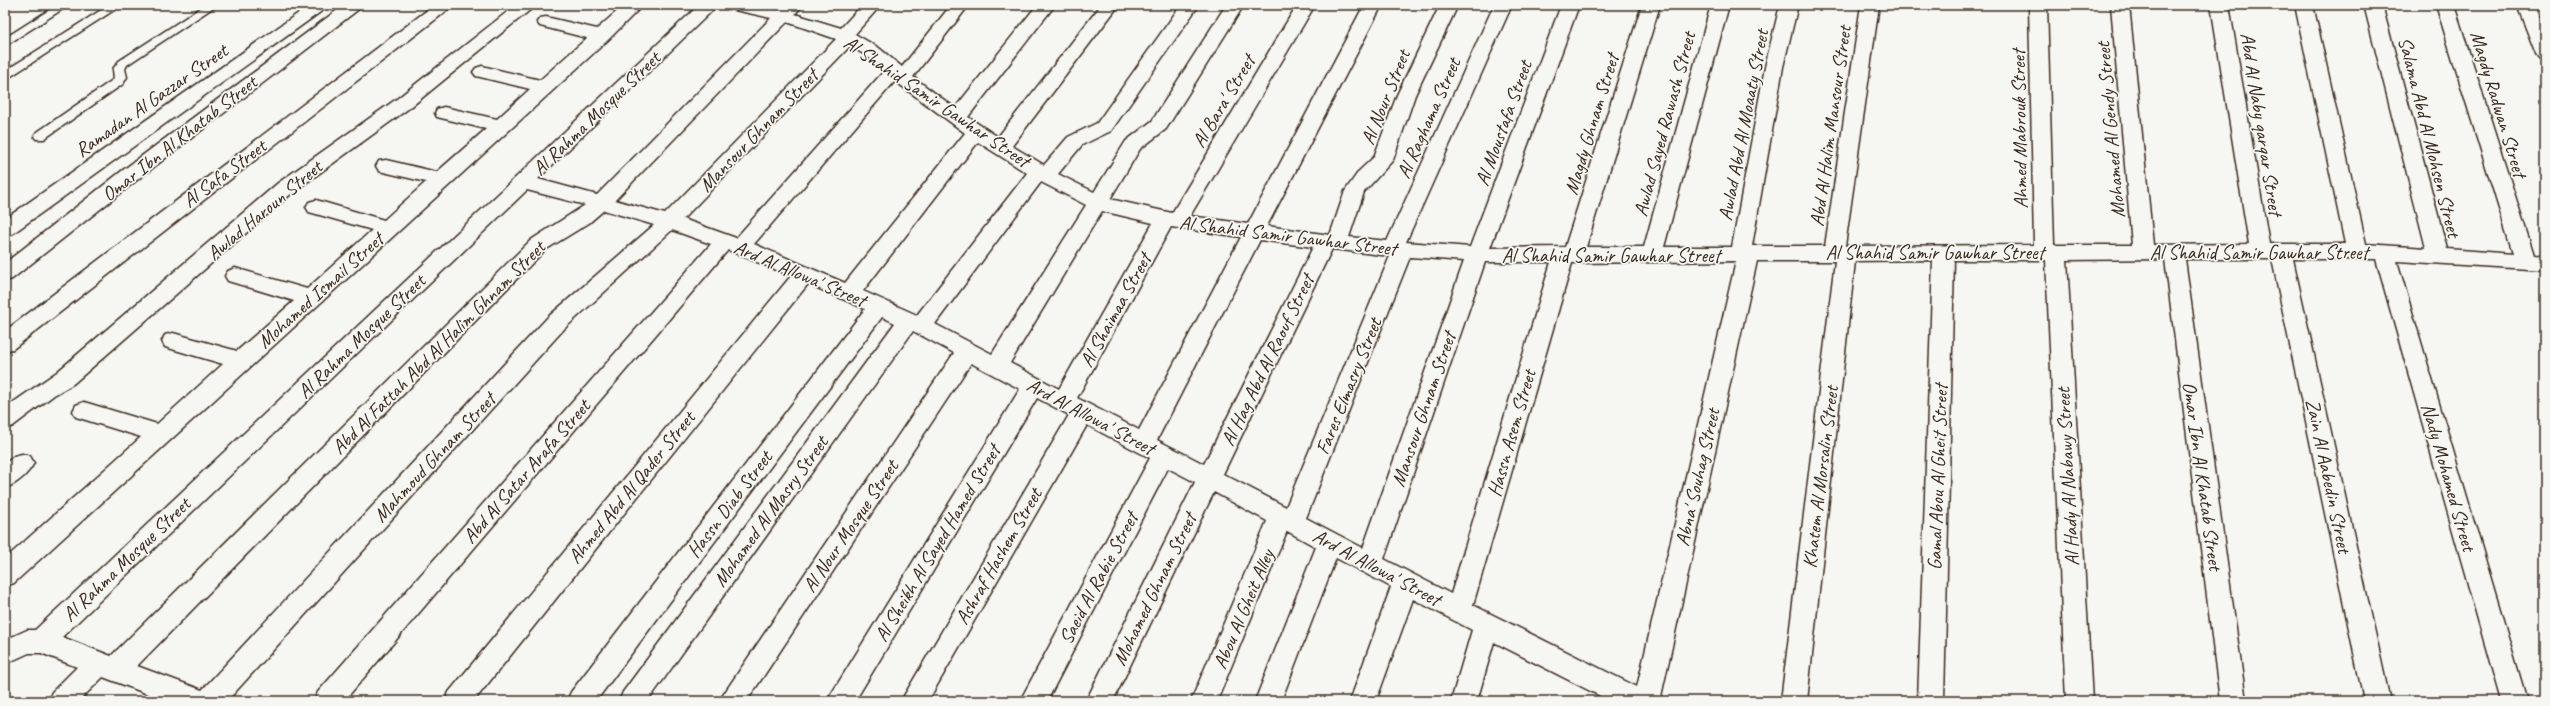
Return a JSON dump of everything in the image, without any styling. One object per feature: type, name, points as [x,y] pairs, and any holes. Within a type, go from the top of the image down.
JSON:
[{"type":"street","name":"Ramadan Al Gazzar Street","points":[[5,229],[322,5]]},
{"type":"street","name":"Omar Ibn Al Khatab Street","points":[[5,274],[137,170],[355,5]]},
{"type":"street","name":"Al Safa Street","points":[[5,343],[445,5]]},
{"type":"street","name":"Awlad Haroun Street","points":[[5,420],[46,389],[65,378],[285,188],[405,102],[527,5]]},
{"type":"street","name":"Mohamed Ismail Street","points":[[5,575],[602,36],[634,5]]},
{"type":"street","name":"Al Rahma Mosque Street","points":[[41,641],[709,5]]},
{"type":"street","name":"Al Shahid Samir Gawhar Street","points":[[736,5],[788,11],[805,21],[846,36],[873,52],[976,132],[1043,173],[1099,203],[1171,220],[1398,250],[1477,255],[1568,257],[1744,253],[2357,251],[2535,262]]},
{"type":"street","name":"Mansour Ghnam Street","points":[[668,223],[846,36],[872,5]]},
{"type":"street","name":"Abd Al Satar Arafa Street","points":[[327,701],[733,244],[899,73],[960,5]]},
{"type":"street","points":[[957,118],[1046,5]]},
{"type":"street","points":[[1001,147],[1110,5]]},
{"type":"street","name":"Mohamed Al Masry Street","points":[[632,701],[915,323],[1043,173],[1075,141],[1104,128],[1190,5]]},
{"type":"street","points":[[996,366],[1099,203],[1133,145],[1158,124],[1235,5]]},
{"type":"street","name":"Al Bara' Street","points":[[1171,220],[1306,5]]},
{"type":"street","name":"Saeid Al Rabie Street","points":[[1033,701],[1256,232],[1373,5]]},
{"type":"street","name":"Al Nour Street","points":[[1331,242],[1355,191],[1366,176],[1383,160],[1406,95],[1449,5]]},
{"type":"street","name":"Al Raghama Street","points":[[1398,250],[1503,5]]},
{"type":"street","name":"Al Moustafa Street","points":[[1477,255],[1570,5]]},
{"type":"street","name":"Magdy Ghnam Street","points":[[1568,257],[1651,5]]},
{"type":"street","name":"Awlad Sayed Rawash Street","points":[[1652,255],[1720,5]]},
{"type":"street","name":"Awlad Abd Al Moaaty Street","points":[[1744,253],[1774,67],[1789,5]]},
{"type":"street","name":"Abd Al Halim Mansour Street","points":[[1840,253],[1870,5]]},
{"type":"street","name":"Ahmed Mabrouk Street","points":[[2038,5],[2050,252]]},
{"type":"street","name":"Mohamed Al Gendy Street","points":[[2120,5],[2143,252]]},
{"type":"street","name":"Abd Al Naby qarqar Street","points":[[2220,5],[2270,251]]},
{"type":"street","points":[[2304,5],[2357,251]]},
{"type":"street","name":"Salama Abd Al Mohsen Street","points":[[2373,5],[2438,256]]},
{"type":"street","name":"Magdy Radwan Street","points":[[2445,5],[2535,262]]},
{"type":"street","points":[[2526,5],[2545,54]]},
{"type":"street","name":"Abd Al Fattah Abd Al Halim Ghnam Street","points":[[61,701],[108,666],[538,245],[582,218],[600,203],[788,11]]},
{"type":"street","points":[[546,22],[602,36]]},
{"type":"street","points":[[482,72],[544,88]]},
{"type":"street","points":[[444,113],[501,126]]},
{"type":"street","points":[[850,292],[976,132]]},
{"type":"street","points":[[386,166],[442,180]]},
{"type":"street","name":"Ard Al Allowa' Street","points":[[523,182],[668,223],[733,244],[850,292],[915,323],[1486,625],[1637,701]]},
{"type":"street","points":[[316,207],[388,228]]},
{"type":"street","name":"Al Shaimaa Street","points":[[1073,406],[1171,220]]},
{"type":"street","name":"Mahmoud Ghnam Street","points":[[210,701],[556,323],[668,223]]},
{"type":"street","name":"Al Hag Abd Al Raouf Street","points":[[1209,478],[1331,242]]},
{"type":"street","name":"Fares Elmasry Street","points":[[1287,519],[1398,250]]},
{"type":"street","name":"Omar Ibn Al Khatab Street","points":[[2174,251],[2233,701]]},
{"type":"street","name":"Zain Al Aabedin Street","points":[[2270,251],[2377,701]]},
{"type":"street","name":"Gamal Abou Al Gheit Street","points":[[1931,701],[1944,252]]},
{"type":"street","name":"Al Hady Al Nabawy Street","points":[[2050,252],[2079,701]]},
{"type":"street","name":"Abna' Souhag Street","points":[[1647,701],[1744,253]]},
{"type":"street","name":"Khatem Al Morsalin Street","points":[[1794,701],[1840,253]]},
{"type":"street","name":"Nady Mohamed Street","points":[[2384,253],[2514,701]]},
{"type":"street","name":"Mansour Ghnam Street","points":[[1370,563],[1477,255]]},
{"type":"street","name":"Hassn Asem Street","points":[[1459,610],[1568,257]]},
{"type":"street","name":"Ahmed Abd Al Qader Street","points":[[458,701],[804,274]]},
{"type":"street","points":[[235,276],[312,298]]},
{"type":"street","name":"Hassn Diab Street","points":[[580,701],[879,306]]},
{"type":"street","points":[[173,341],[242,360]]},
{"type":"street","name":"Al Nour Mosque Street","points":[[732,701],[967,351]]},
{"type":"street","name":"Al Sheikh Al Sayed Hamed Street","points":[[840,701],[1033,386]]},
{"type":"street","name":"Ashraf Hashem Street","points":[[914,701],[1073,406]]},
{"type":"street","points":[[84,411],[161,434]]},
{"type":"street","points":[[5,478],[22,463]]},
{"type":"street","name":"Mohamed Ghnam Street","points":[[1099,701],[1209,478]]},
{"type":"street","name":"Abou Al Gheit Alley","points":[[1204,701],[1287,519]]},
{"type":"street","points":[[1268,701],[1330,542]]},
{"type":"street","points":[[1363,701],[1406,582]]},
{"type":"street","points":[[1464,701],[1486,625]]},
{"type":"street","points":[[5,652],[27,642],[41,641],[108,666],[181,698]]},
{"type":"lane","points":[[5,44],[64,5]]},
{"type":"lane","points":[[5,76],[117,5]]},
{"type":"lane","points":[[40,136],[119,80],[121,77],[119,69],[123,63],[212,5]]}]
